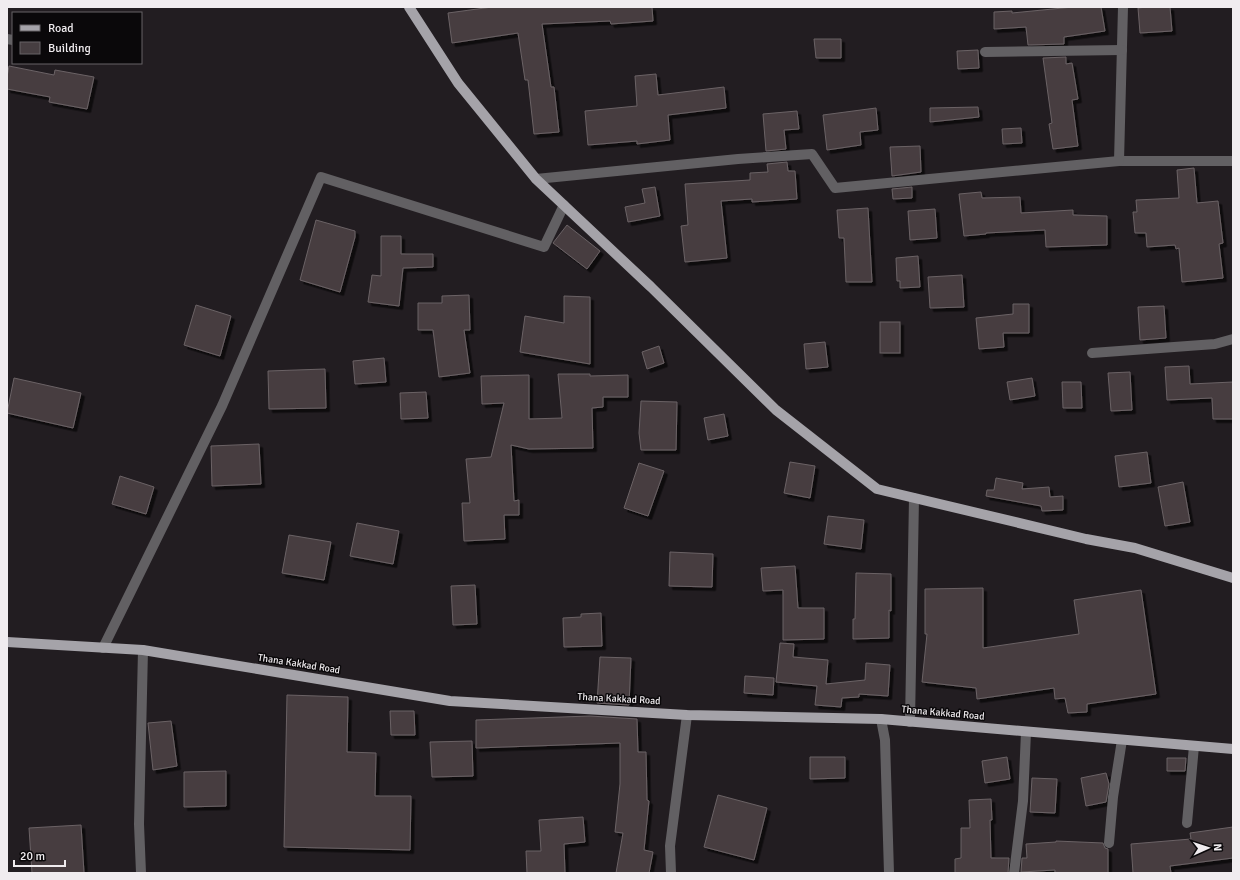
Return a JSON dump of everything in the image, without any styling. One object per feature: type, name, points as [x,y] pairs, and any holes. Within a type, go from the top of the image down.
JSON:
[{"type":"main road","points":[[410,7],[458,83],[536,179],[651,287],[776,410],[877,490],[1086,539],[1135,548],[1233,578]]},
{"type":"main road","name":"Thana Kakkad Road","points":[[7,642],[143,650],[450,701],[687,715],[881,719],[1233,749]]},
{"type":"street","points":[[1119,161],[1123,7]]},
{"type":"street","points":[[985,52],[1122,50]]},
{"type":"street","points":[[536,179],[731,160],[812,154],[835,188],[1119,161],[1233,161]]},
{"type":"street","points":[[103,648],[222,406],[321,177],[544,247],[564,205]]},
{"type":"street","points":[[1092,353],[1215,344],[1233,339]]},
{"type":"street","points":[[910,722],[914,498]]},
{"type":"street","points":[[141,873],[139,824],[143,650]]},
{"type":"street","points":[[671,873],[670,846],[687,715]]},
{"type":"street","points":[[881,719],[885,740],[889,873]]},
{"type":"street","points":[[1014,873],[1022,801],[1026,732]]},
{"type":"street","points":[[1109,843],[1113,797],[1122,740]]},
{"type":"street","points":[[1188,823],[1194,746]]},
{"type":"building","points":[[492,7],[652,7],[653,21],[611,24],[610,21],[542,24],[551,87],[554,87],[559,132],[534,134],[528,80],[525,80],[518,33],[452,43],[448,13]]},
{"type":"building","points":[[1073,7],[1101,7],[1105,31],[1064,37],[1064,44],[1028,45],[1026,27],[994,29],[994,12],[1012,11],[1012,13]]},
{"type":"building","points":[[1170,7],[1172,31],[1140,33],[1138,8]]},
{"type":"building","points":[[814,39],[841,39],[841,58],[816,58]]},
{"type":"building","points":[[978,50],[979,68],[958,69],[957,51]]},
{"type":"building","points":[[1066,57],[1066,64],[1072,63],[1078,99],[1072,100],[1078,146],[1053,149],[1049,124],[1052,123],[1043,58]]},
{"type":"building","points":[[9,66],[54,75],[55,70],[94,77],[87,109],[49,102],[50,97],[7,89]]},
{"type":"building","points":[[656,74],[658,95],[724,87],[726,108],[668,115],[670,140],[637,144],[637,141],[588,145],[585,111],[637,106],[635,76]]},
{"type":"building","points":[[978,107],[979,117],[930,122],[930,108]]},
{"type":"building","points":[[876,108],[878,130],[860,132],[861,145],[827,150],[823,115]]},
{"type":"building","points":[[797,111],[799,129],[784,130],[786,149],[766,151],[763,114]]},
{"type":"building","points":[[1021,128],[1022,143],[1003,144],[1002,129]]},
{"type":"building","points":[[920,146],[921,172],[892,176],[890,147]]},
{"type":"building","points":[[787,162],[788,171],[795,171],[797,199],[752,202],[752,199],[721,201],[727,258],[685,262],[681,226],[688,225],[685,184],[750,180],[750,173],[768,172],[767,164]]},
{"type":"building","points":[[1194,168],[1197,203],[1218,201],[1223,243],[1219,244],[1223,278],[1182,282],[1179,248],[1176,249],[1175,245],[1147,247],[1146,233],[1135,233],[1133,212],[1137,212],[1136,200],[1179,198],[1177,170]]},
{"type":"building","points":[[655,187],[660,216],[628,222],[625,207],[645,203],[642,189]]},
{"type":"building","points":[[912,187],[912,198],[893,199],[892,189]]},
{"type":"building","points":[[981,192],[982,198],[1020,197],[1021,213],[1073,210],[1073,215],[1107,216],[1107,245],[1046,247],[1045,230],[986,233],[964,236],[959,194]]},
{"type":"building","points":[[868,208],[872,282],[846,282],[844,238],[839,238],[837,210]]},
{"type":"building","points":[[935,209],[937,238],[910,240],[908,211]]},
{"type":"building","points":[[316,220],[355,231],[355,237],[340,292],[300,280]]},
{"type":"building","points":[[567,225],[600,251],[587,269],[553,243]]},
{"type":"building","points":[[381,236],[401,236],[401,254],[433,254],[433,267],[403,268],[399,306],[368,302],[372,275],[381,276]]},
{"type":"building","points":[[918,256],[920,287],[900,288],[900,281],[897,281],[896,258]]},
{"type":"building","points":[[962,275],[964,307],[930,308],[928,277]]},
{"type":"building","points":[[469,295],[470,330],[464,330],[470,373],[439,377],[433,330],[418,330],[418,303],[442,303],[442,296]]},
{"type":"building","points":[[564,296],[590,297],[590,364],[520,352],[525,316],[564,323]]},
{"type":"building","points":[[1013,304],[1029,304],[1029,333],[1003,333],[1004,347],[979,349],[976,318],[1013,314]]},
{"type":"building","points":[[196,305],[231,316],[220,356],[184,345]]},
{"type":"building","points":[[1164,306],[1166,338],[1140,340],[1138,307]]},
{"type":"building","points":[[880,322],[900,322],[900,353],[880,353]]},
{"type":"building","points":[[825,342],[828,367],[806,369],[804,344]]},
{"type":"building","points":[[659,346],[664,363],[647,369],[642,352]]},
{"type":"building","points":[[384,358],[386,382],[355,384],[353,361]]},
{"type":"building","points":[[1189,366],[1190,384],[1233,382],[1233,419],[1213,419],[1212,398],[1167,400],[1165,367]]},
{"type":"building","points":[[325,369],[326,408],[269,409],[268,371]]},
{"type":"building","points":[[1130,372],[1132,410],[1111,411],[1108,373]]},
{"type":"building","points":[[558,374],[590,374],[590,376],[628,375],[628,397],[603,397],[603,407],[592,408],[593,448],[529,449],[511,445],[514,501],[519,500],[519,515],[504,515],[505,539],[464,541],[462,503],[470,503],[466,459],[491,457],[504,403],[482,404],[481,376],[529,375],[529,419],[562,418]]},
{"type":"building","points":[[14,378],[81,393],[73,428],[7,413]]},
{"type":"building","points":[[1032,378],[1035,396],[1010,400],[1007,382]]},
{"type":"building","points":[[1062,382],[1081,382],[1082,408],[1063,408]]},
{"type":"building","points":[[426,392],[428,418],[401,419],[400,393]]},
{"type":"building","points":[[641,401],[677,402],[676,450],[641,450],[639,433]]},
{"type":"building","points":[[724,414],[728,436],[708,440],[704,418]]},
{"type":"building","points":[[259,444],[261,484],[212,486],[211,446]]},
{"type":"building","points":[[1147,452],[1151,483],[1119,487],[1115,456]]},
{"type":"building","points":[[790,462],[815,466],[810,498],[784,493]]},
{"type":"building","points":[[639,463],[664,471],[648,516],[624,508]]},
{"type":"building","points":[[120,476],[154,487],[146,514],[112,504]]},
{"type":"building","points":[[996,478],[1023,483],[1022,489],[1049,487],[1050,497],[1063,496],[1063,510],[1042,511],[1041,506],[986,496],[987,490],[994,490]]},
{"type":"building","points":[[1183,482],[1190,522],[1165,526],[1158,487]]},
{"type":"building","points":[[828,516],[864,520],[861,549],[824,544]]},
{"type":"building","points":[[357,523],[399,531],[393,564],[350,556]]},
{"type":"building","points":[[289,535],[331,542],[324,580],[282,573]]},
{"type":"building","points":[[670,552],[713,554],[712,587],[669,586]]},
{"type":"building","points":[[795,566],[798,608],[824,608],[824,639],[783,640],[783,590],[763,591],[761,568]]},
{"type":"building","points":[[856,573],[891,574],[889,638],[853,639]]},
{"type":"building","points":[[475,585],[477,624],[453,625],[451,586]]},
{"type":"building","points":[[983,588],[983,648],[1079,634],[1074,600],[1141,590],[1156,694],[1087,704],[1087,712],[1068,713],[1065,698],[1055,699],[1054,688],[977,699],[976,688],[922,682],[927,634],[925,634],[925,589]]},
{"type":"building","points":[[601,613],[602,646],[564,647],[563,618],[581,617],[581,614]]},
{"type":"building","points":[[780,643],[794,644],[793,657],[828,660],[826,684],[865,680],[866,663],[890,665],[888,696],[859,694],[859,697],[842,698],[841,707],[815,705],[817,686],[776,682]]},
{"type":"building","points":[[600,657],[631,658],[629,705],[597,703]]},
{"type":"building","points":[[745,676],[774,678],[773,695],[744,693]]},
{"type":"building","points":[[287,695],[348,697],[347,752],[376,753],[375,796],[411,796],[410,850],[284,847]]},
{"type":"building","points":[[390,711],[414,711],[415,735],[391,735]]},
{"type":"building","points":[[590,716],[637,719],[638,752],[646,752],[647,800],[649,801],[644,850],[653,852],[649,873],[616,873],[623,833],[615,832],[620,784],[620,743],[476,748],[476,720]]},
{"type":"building","points":[[171,721],[177,766],[153,770],[148,723]]},
{"type":"building","points":[[472,741],[473,776],[432,777],[430,742]]},
{"type":"building","points":[[810,757],[845,757],[845,778],[810,779]]},
{"type":"building","points":[[1007,757],[1010,779],[985,783],[982,761]]},
{"type":"building","points":[[1167,758],[1186,758],[1185,771],[1167,771]]},
{"type":"building","points":[[226,771],[226,806],[184,807],[184,772]]},
{"type":"building","points":[[1106,773],[1109,784],[1106,802],[1086,806],[1081,778]]},
{"type":"building","points":[[1032,778],[1057,779],[1055,813],[1030,812]]},
{"type":"building","points":[[718,795],[767,808],[754,860],[704,847]]},
{"type":"building","points":[[991,799],[991,858],[1009,858],[1008,873],[955,873],[955,859],[961,858],[961,828],[970,828],[969,800]]},
{"type":"building","points":[[583,817],[585,842],[564,844],[565,873],[527,873],[526,851],[541,851],[539,820]]},
{"type":"building","points":[[81,825],[84,873],[32,873],[29,828]]},
{"type":"building","points":[[1233,827],[1233,858],[1170,866],[1171,873],[1133,873],[1131,844],[1191,839],[1190,833]]},
{"type":"building","points":[[1056,841],[1103,843],[1105,848],[1108,849],[1108,873],[1055,873],[1055,870],[1021,872],[1022,858],[1027,858],[1026,844]]}]
